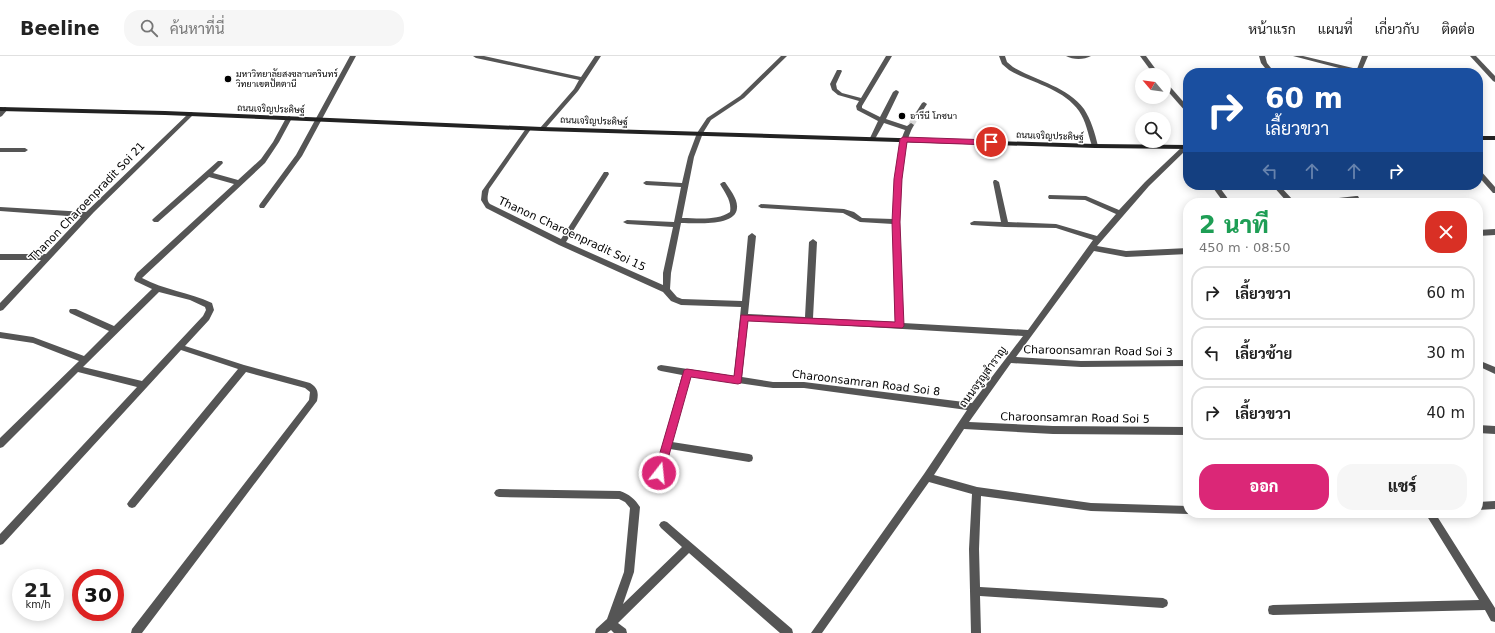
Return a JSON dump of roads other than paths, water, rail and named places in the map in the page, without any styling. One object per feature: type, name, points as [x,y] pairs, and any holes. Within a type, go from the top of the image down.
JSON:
[{"type":"main road","name":"ถนนเจริญประดิษฐ์","points":[[3,109],[191,114],[542,129],[873,138],[1183,149]]},
{"type":"main road","points":[[1483,138],[1495,138]]},
{"type":"street","points":[[262,206],[299,156],[353,56]]},
{"type":"street","points":[[476,56],[582,79]]},
{"type":"street","points":[[542,129],[576,90],[598,56]]},
{"type":"street","points":[[666,290],[667,273],[691,157],[700,133],[709,119],[742,97],[784,56]]},
{"type":"street","points":[[889,56],[859,106],[859,109],[882,120],[909,127],[903,139],[898,179],[896,222],[899,326]]},
{"type":"street","points":[[1002,56],[1004,63],[1012,70],[1068,96],[1079,106],[1090,126],[1095,146]]},
{"type":"street","points":[[1069,56],[1088,56]]},
{"type":"street","points":[[1143,56],[1152,68]]},
{"type":"street","points":[[1262,56],[1264,63],[1268,68]]},
{"type":"street","points":[[1296,56],[1346,68]]},
{"type":"street","points":[[1332,56],[1334,65]]},
{"type":"street","points":[[1362,68],[1365,56]]},
{"type":"street","points":[[1473,56],[1495,80]]},
{"type":"street","points":[[839,71],[833,86],[834,90],[838,93],[863,100]]},
{"type":"street","points":[[873,138],[896,92]]},
{"type":"street","points":[[1171,92],[1183,105]]},
{"type":"street","points":[[918,114],[924,104]]},
{"type":"street","points":[[0,115],[3,109]]},
{"type":"street","name":"Thanon Charoenpradit Soi 21","points":[[0,308],[87,215],[191,114]]},
{"type":"street","points":[[0,541],[206,318],[210,310],[209,305],[196,298],[158,288],[138,279],[140,275],[263,161],[276,142],[289,118]]},
{"type":"street","name":"Thanon Charoenpradit Soi 15","points":[[529,128],[486,189],[484,202],[488,206],[562,243],[666,290],[674,299],[681,302],[745,304]]},
{"type":"street","points":[[0,150],[25,150]]},
{"type":"street","name":"ถนนจรูญสำราญ","points":[[816,633],[927,477],[974,407],[1098,239],[1147,184],[1183,152]]},
{"type":"street","points":[[156,220],[220,163]]},
{"type":"street","points":[[208,174],[239,183]]},
{"type":"street","points":[[562,243],[606,174]]},
{"type":"street","points":[[1483,178],[1495,191]]},
{"type":"street","points":[[996,182],[1005,224]]},
{"type":"street","points":[[646,183],[686,185]]},
{"type":"street","points":[[626,222],[678,222],[714,220],[729,217],[734,211],[734,206],[723,184]]},
{"type":"street","points":[[1218,190],[1224,198]]},
{"type":"street","points":[[1280,190],[1287,198]]},
{"type":"street","points":[[1051,197],[1086,198],[1121,214]]},
{"type":"street","points":[[761,206],[844,211],[852,214],[860,220],[896,222]]},
{"type":"street","points":[[0,209],[87,215]]},
{"type":"street","points":[[974,223],[1056,226],[1098,239]]},
{"type":"street","points":[[1483,233],[1495,232]]},
{"type":"street","points":[[738,380],[752,236]]},
{"type":"street","points":[[809,321],[814,242]]},
{"type":"street","points":[[1092,248],[1126,254],[1183,251]]},
{"type":"street","points":[[0,256],[48,257]]},
{"type":"street","points":[[0,444],[4,436],[77,369],[158,288]]},
{"type":"street","points":[[73,311],[115,330]]},
{"type":"street","points":[[744,317],[1030,333]]},
{"type":"street","points":[[0,335],[17,336],[38,340],[85,360]]},
{"type":"street","points":[[136,633],[313,401],[315,393],[314,389],[307,385],[244,368],[180,347]]},
{"type":"street","name":"Charoonsamran Road Soi 3","points":[[1009,360],[1081,364],[1183,363]]},
{"type":"street","points":[[1483,365],[1495,370]]},
{"type":"street","points":[[132,504],[244,368]]},
{"type":"street","name":"Charoonsamran Road Soi 8","points":[[661,368],[773,385],[804,385],[974,407]]},
{"type":"street","points":[[77,369],[144,385]]},
{"type":"street","points":[[659,473],[687,372]]},
{"type":"street","name":"Charoonsamran Road Soi 5","points":[[963,425],[1053,430],[1183,430]]},
{"type":"street","points":[[1483,430],[1495,430]]},
{"type":"street","points":[[667,445],[749,458]]},
{"type":"street","points":[[927,477],[977,491],[1091,507],[1183,510]]},
{"type":"street","points":[[976,633],[974,549],[977,491]]},
{"type":"street","points":[[499,493],[620,495],[628,499],[635,507],[629,572],[611,623]]},
{"type":"street","points":[[1483,506],[1495,505]]},
{"type":"street","points":[[1433,518],[1495,617]]},
{"type":"street","points":[[664,525],[788,633]]},
{"type":"street","points":[[600,633],[689,547]]},
{"type":"street","points":[[974,591],[1163,603]]},
{"type":"street","points":[[1273,610],[1487,605]]},
{"type":"street","points":[[611,623],[622,633]]},
{"type":"tunnel","points":[[911,125],[918,114]]},
{"type":"place","name":"มหาวิทยาลัยสงขลานครินทร์ วิทยาเขตปัตตานี","points":[[228,79]]},
{"type":"place","name":"อารีนี โภชนา","points":[[902,116]]}]
